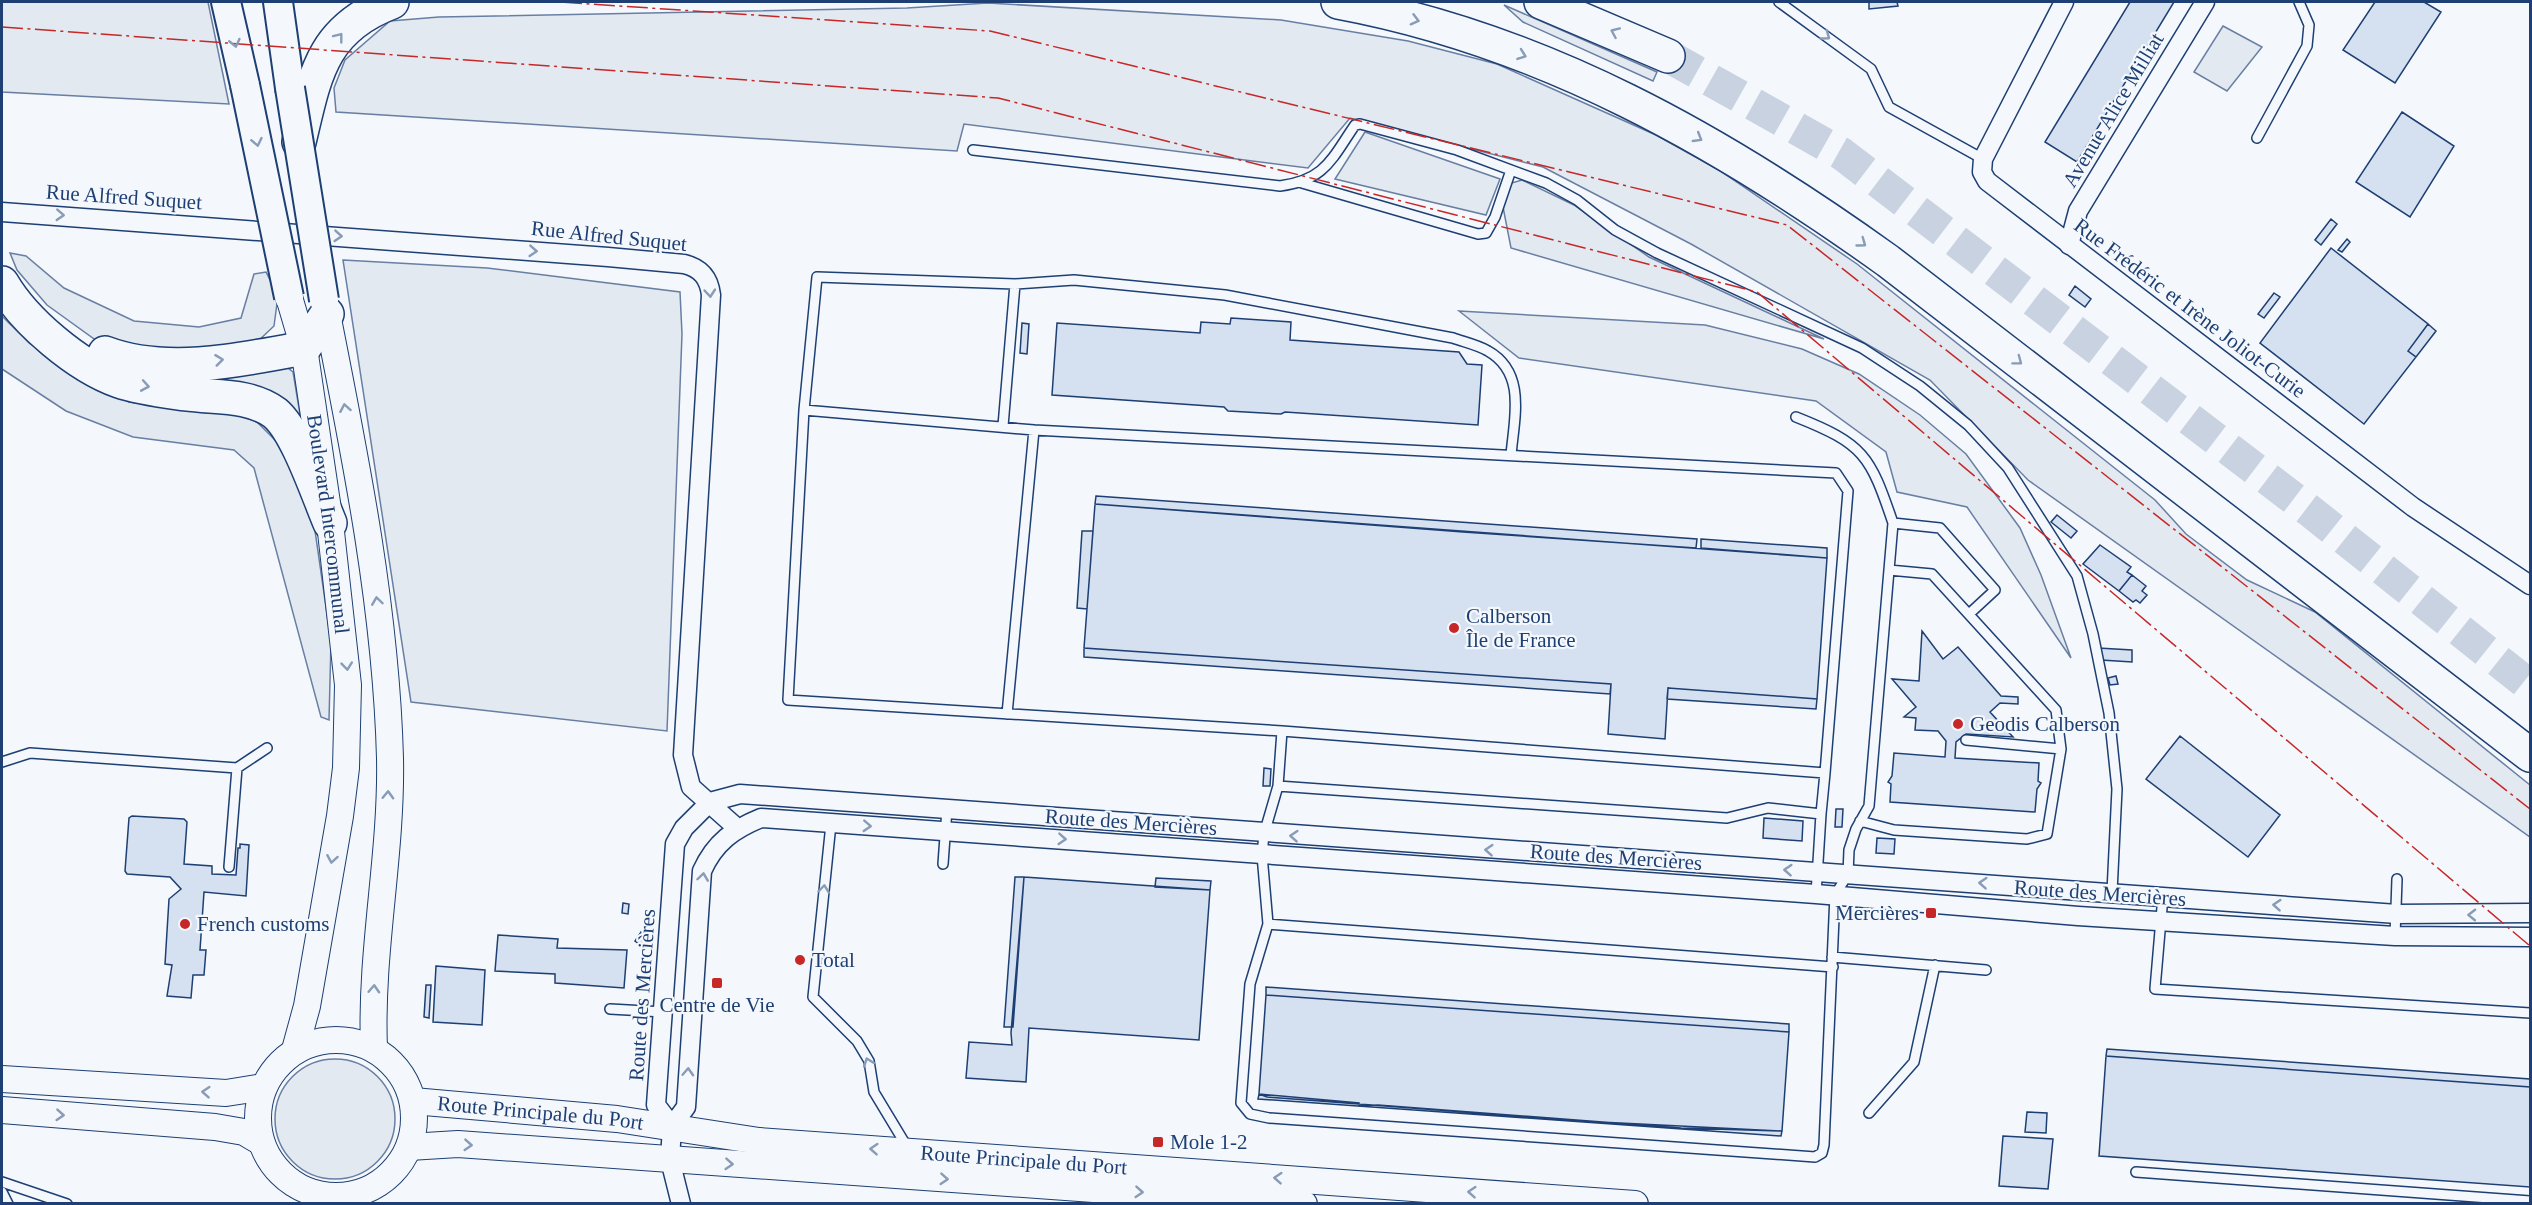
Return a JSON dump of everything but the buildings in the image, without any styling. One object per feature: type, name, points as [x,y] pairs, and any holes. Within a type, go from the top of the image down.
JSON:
[{"type":"highway","points":[[299,142],[301,88],[342,31],[370,10],[392,2]]},
{"type":"highway","points":[[1338,2],[1468,34],[1557,67],[1670,121],[1808,204],[1888,261],[2530,754]]},
{"type":"highway","points":[[1541,2],[1668,56]]},
{"type":"highway","points":[[12,297],[80,344],[129,362],[186,364],[303,348],[325,307]]},
{"type":"highway","points":[[12,297],[57,344],[82,362],[120,381],[187,394],[231,397],[276,414],[303,458],[330,523]]},
{"type":"main road","name":"Boulevard Intercommunal","points":[[226,2],[289,297],[303,348],[330,523],[348,685],[346,768],[307,1006],[295,1050]]},
{"type":"main road","points":[[278,2],[301,88]]},
{"type":"main road","name":"Boulevard Intercommunal","points":[[299,142],[325,307],[374,574],[386,667],[390,761],[386,866],[375,956],[374,1048]]},
{"type":"main road","points":[[330,1039],[353,1041],[374,1048],[390,1061],[404,1078],[413,1101],[415,1125],[409,1148],[393,1172],[381,1183],[362,1192],[329,1199],[297,1187],[281,1174],[261,1142],[257,1122],[264,1087],[281,1062],[295,1050],[330,1039]]},
{"type":"main road","points":[[2,1079],[226,1093],[264,1087]]},
{"type":"main road","name":"Route Principale du Port","points":[[413,1101],[672,1126],[759,1141],[1635,1203]]},
{"type":"main road","points":[[2,1110],[215,1127],[244,1132],[261,1142]]},
{"type":"main road","name":"Route Principale du Port","points":[[409,1148],[458,1144],[1304,1203]]},
{"type":"street","points":[[1983,159],[2064,2]]},
{"type":"street","name":"Avenue Alice Milliat","points":[[2069,245],[2078,211],[2205,2]]},
{"type":"street","name":"Rue Frédéric et Irène Joliot-Curie","points":[[1983,159],[1982,172],[1987,181],[2069,245],[2413,507],[2530,585]]},
{"type":"street","name":"Rue Alfred Suquet","points":[[2,212],[608,257],[684,264],[694,267],[703,274],[710,284],[711,295],[683,755],[692,787],[737,828]]},
{"type":"street","name":"Route des Mercières","points":[[2530,913],[2397,914],[2112,892],[1264,834],[740,794],[710,802],[684,828],[675,843],[656,1105],[672,1126],[686,1107],[702,870],[719,843],[737,828],[761,818],[1835,895],[2161,921],[2395,936],[2530,937]]},
{"type":"street","points":[[672,1126],[670,1160],[681,1203]]},
{"type":"lane","points":[[1779,2],[1871,69],[1889,107],[1983,159]]},
{"type":"lane","points":[[2257,138],[2307,46],[2309,25],[2299,2]]},
{"type":"lane","points":[[973,150],[1280,186],[1302,183],[1323,172],[1355,125],[1360,124],[1457,150],[1546,183],[1577,200],[1615,230],[1657,253],[1862,348],[1920,386],[1968,425],[2008,468],[2077,576],[2093,634],[2109,713],[2117,789],[2112,892]]},
{"type":"lane","points":[[1302,183],[1478,234],[1486,233],[1495,217],[1511,170]]},
{"type":"lane","points":[[1510,455],[1516,391],[1506,367],[1489,352],[1453,338],[1225,295],[1074,280],[1015,284],[817,277],[804,410],[788,700],[1282,731],[1825,773]]},
{"type":"lane","points":[[1003,426],[1015,284]]},
{"type":"lane","points":[[804,410],[1034,430],[1836,473],[1848,491],[1816,894]]},
{"type":"lane","points":[[1282,731],[1278,786],[1264,834],[1262,855],[1268,924],[1250,984],[1241,1103],[1250,1114],[1269,1118],[1815,1157],[1822,1153],[1835,895],[1848,874],[1849,850],[1860,821],[1869,806],[1893,523],[1871,466],[1856,446],[1796,417]]},
{"type":"lane","points":[[1007,714],[1034,430]]},
{"type":"lane","points":[[1893,523],[1940,528],[1995,590],[1969,614]]},
{"type":"lane","points":[[1860,821],[1894,830],[2027,839],[2047,834],[2061,749],[2056,710],[1932,574],[1889,570]]},
{"type":"lane","points":[[1966,740],[2061,749]]},
{"type":"lane","points":[[2,762],[30,753],[237,768],[267,748]]},
{"type":"lane","points":[[229,867],[237,768]]},
{"type":"lane","points":[[1278,786],[1727,818],[1768,808],[1821,814]]},
{"type":"lane","points":[[943,864],[946,809]]},
{"type":"lane","points":[[831,824],[813,997],[857,1041],[870,1061],[874,1092],[910,1152]]},
{"type":"lane","points":[[2395,936],[2397,879]]},
{"type":"lane","points":[[2163,896],[2155,989],[2530,1013]]},
{"type":"lane","points":[[1268,924],[1986,970]]},
{"type":"lane","points":[[1869,1113],[1914,1062],[1935,965]]},
{"type":"lane","points":[[610,1009],[664,1012]]},
{"type":"lane","points":[[2136,1172],[2530,1201]]},
{"type":"lane","points":[[2,1182],[67,1203]]},
{"type":"lane","points":[[2,1192],[8,1203]]},
{"type":"shaded area","points":[[2,2],[208,2],[229,104],[2,92]]},
{"type":"shaded area","points":[[988,3],[1281,20],[1408,41],[1497,64],[1656,135],[1719,170],[1857,264],[2155,500],[2186,534],[2247,580],[2315,612],[2530,785],[2530,837],[2028,480],[1930,380],[1691,244],[1543,167],[1350,118],[1308,168],[964,124],[957,151],[336,112],[334,88],[345,60],[390,21],[439,17],[907,8]]},
{"type":"shaded area","points":[[1504,5],[1657,72],[1653,81],[1523,22]]},
{"type":"shaded area","points":[[2223,26],[2262,47],[2227,91],[2194,72]]},
{"type":"shaded area","points":[[1365,132],[1500,179],[1486,215],[1335,179]]},
{"type":"shaded area","points":[[1522,180],[1574,205],[1649,257],[1824,339],[1511,248],[1503,207],[1508,184]]},
{"type":"shaded area","points":[[10,253],[26,256],[64,288],[134,321],[199,327],[241,318],[254,274],[266,272],[278,296],[274,326],[255,344],[144,353],[97,341],[47,305],[17,270]]},
{"type":"shaded area","points":[[343,260],[487,268],[680,292],[682,334],[667,731],[411,702]]},
{"type":"shaded area","points":[[1459,311],[1705,325],[1802,349],[1859,374],[1920,415],[1966,454],[2020,528],[2041,575],[2071,658],[1967,507],[1897,492],[1886,452],[1816,401],[1519,358]]},
{"type":"shaded area","points":[[2,316],[29,343],[76,375],[129,402],[207,413],[230,412],[257,422],[285,450],[308,482],[331,642],[329,720],[321,717],[254,468],[234,450],[133,437],[66,411],[2,369]]},
{"type":"shaded area","points":[[284,365],[293,372],[304,439],[165,379]]},
{"type":"shaded area","points":[[335,1059],[358,1063],[378,1076],[391,1096],[395,1119],[391,1142],[378,1162],[358,1175],[335,1179],[312,1175],[292,1162],[279,1142],[275,1119],[279,1096],[292,1076],[312,1063]]},
{"type":"tunnel","points":[[1668,56],[1842,154],[2310,511],[2530,686]]},
{"type":"power","points":[[561,2],[990,31],[1787,225],[2530,809]]},
{"type":"power","points":[[2,27],[998,98],[1757,292],[2530,946]]},
{"type":"place","name":"Calberson Île de France","points":[[1454,628]]},
{"type":"place","name":"Geodis Calberson","points":[[1958,724]]},
{"type":"place","name":"Mercières","points":[[1931,913]]},
{"type":"place","name":"French customs","points":[[185,924]]},
{"type":"place","name":"Total","points":[[800,960]]},
{"type":"place","name":"Centre de Vie","points":[[717,983]]},
{"type":"place","name":"Mole 1-2","points":[[1158,1142]]}]
